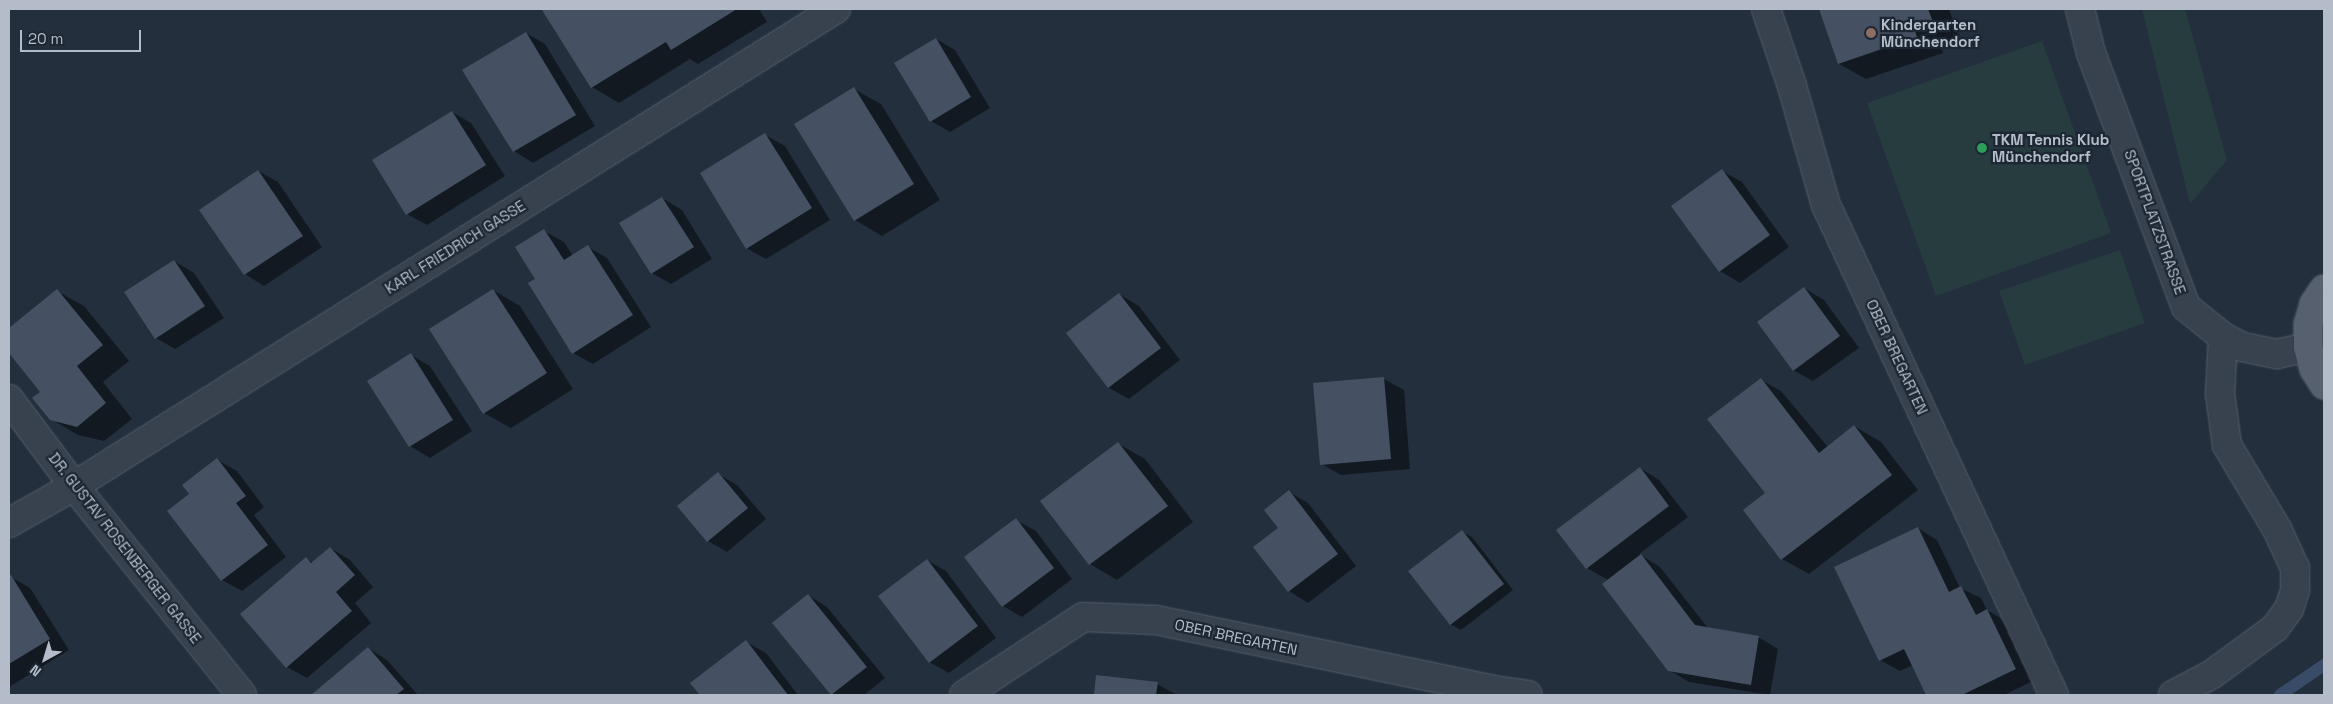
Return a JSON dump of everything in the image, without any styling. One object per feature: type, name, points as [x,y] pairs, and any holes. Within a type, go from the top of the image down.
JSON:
[{"type":"main road","points":[[2324,289],[2314,304],[2308,325],[2308,347],[2314,369],[2324,385]]},
{"type":"street","name":"KARL FRIEDRICH GASSE","points":[[9,523],[74,486],[836,9]]},
{"type":"street","name":"OBER BREGARTEN","points":[[1766,9],[1792,86],[1826,205],[2054,695]]},
{"type":"street","name":"SPORTPLATZSTRASSE","points":[[2080,9],[2091,53],[2186,307],[2223,337],[2242,347],[2277,354],[2308,347]]},
{"type":"street","points":[[2174,695],[2215,685],[2276,628],[2289,609],[2295,590],[2295,568],[2288,552],[2277,529],[2227,445],[2220,394],[2223,337]]},
{"type":"street","name":"DR. GUSTAV ROSENBERGER GASSE","points":[[9,400],[74,486],[242,695]]},
{"type":"street","name":"OBER BREGARTEN","points":[[964,695],[1083,617],[1156,620],[1493,690],[1528,695]]},
{"type":"green space","points":[[2142,9],[2185,9],[2227,160],[2190,204]]},
{"type":"green space","name":"TKM Tennis Klub Münchendorf","points":[[2042,41],[2111,233],[1936,296],[1867,103]]},
{"type":"green space","points":[[2120,250],[2145,323],[2025,365],[1999,291]]},
{"type":"building","points":[[737,9],[671,50],[666,42],[591,88],[542,10]]},
{"type":"building","name":"Kindergarten Münchendorf","points":[[1819,9],[1928,9],[1933,22],[1914,28],[1917,37],[1838,64]]},
{"type":"building","points":[[526,32],[576,115],[513,152],[462,70]]},
{"type":"building","points":[[936,38],[971,97],[930,122],[894,63]]},
{"type":"building","points":[[854,87],[914,184],[854,221],[794,124]]},
{"type":"building","points":[[452,111],[486,165],[406,215],[372,160]]},
{"type":"building","points":[[765,133],[812,208],[746,249],[700,173]]},
{"type":"building","points":[[1722,169],[1770,235],[1719,272],[1671,206]]},
{"type":"building","points":[[258,170],[303,236],[244,275],[199,210]]},
{"type":"building","points":[[662,197],[694,247],[651,274],[619,223]]},
{"type":"building","points":[[544,229],[564,260],[588,245],[633,315],[572,354],[528,283],[535,279],[515,247]]},
{"type":"building","points":[[174,260],[205,306],[155,339],[124,292]]},
{"type":"building","points":[[1804,287],[1840,336],[1793,371],[1757,322]]},
{"type":"building","points":[[57,289],[103,345],[77,366],[106,403],[77,427],[50,420],[32,398],[40,392],[9,353],[9,328]]},
{"type":"building","points":[[493,289],[547,373],[483,414],[429,329]]},
{"type":"building","points":[[1119,293],[1161,348],[1108,388],[1066,333]]},
{"type":"building","points":[[411,353],[453,420],[409,447],[367,381]]},
{"type":"building","points":[[1384,377],[1391,459],[1320,465],[1313,383]]},
{"type":"building","points":[[1761,378],[1819,453],[1854,425],[1892,475],[1781,560],[1743,510],[1765,493],[1707,419]]},
{"type":"building","points":[[1118,442],[1168,506],[1089,565],[1040,501]]},
{"type":"building","points":[[217,458],[246,496],[236,503],[268,545],[221,581],[167,511],[189,494],[182,485]]},
{"type":"building","points":[[1640,467],[1669,506],[1586,569],[1556,530]]},
{"type":"building","points":[[718,472],[748,508],[707,542],[677,506]]},
{"type":"building","points":[[1289,490],[1338,554],[1288,592],[1253,547],[1278,528],[1264,510]]},
{"type":"building","points":[[1016,518],[1054,568],[1002,607],[964,557]]},
{"type":"building","points":[[1918,527],[1949,592],[1961,586],[1976,615],[1987,609],[2016,669],[1962,695],[1926,695],[1904,649],[1879,661],[1834,567]]},
{"type":"building","points":[[1462,530],[1504,584],[1450,625],[1408,571]]},
{"type":"building","points":[[330,547],[355,575],[336,592],[352,611],[286,668],[240,614],[306,557],[311,563]]},
{"type":"building","points":[[1641,554],[1695,625],[1759,636],[1751,685],[1668,671],[1602,584]]},
{"type":"building","points":[[927,559],[978,626],[929,663],[878,596]]},
{"type":"building","points":[[11,575],[50,639],[9,664],[9,576]]},
{"type":"building","points":[[808,594],[867,667],[831,695],[772,623]]},
{"type":"building","points":[[746,640],[788,695],[700,695],[690,683]]},
{"type":"building","points":[[368,647],[404,689],[396,695],[311,695]]},
{"type":"building","points":[[1096,675],[1158,682],[1156,695],[1094,695]]},
{"type":"waterway","points":[[2280,695],[2324,665]]},
{"type":"place","name":"Kindergarten Münchendorf","points":[[1871,33]]},
{"type":"place","name":"TKM Tennis Klub Münchendorf","points":[[1982,148]]}]
